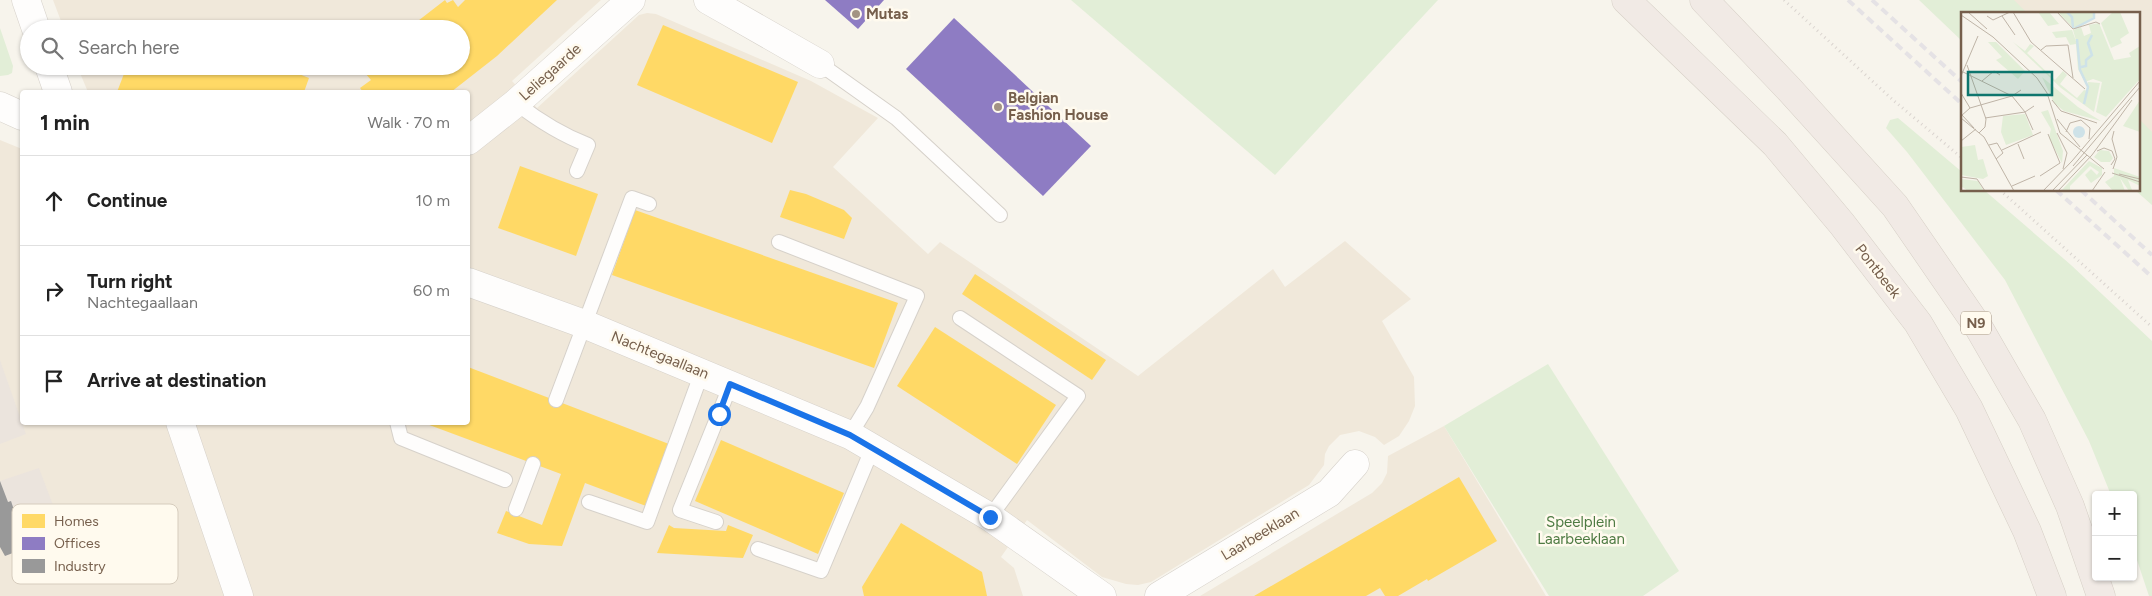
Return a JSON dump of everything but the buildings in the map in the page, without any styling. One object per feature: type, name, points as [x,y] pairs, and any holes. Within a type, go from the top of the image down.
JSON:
[{"type":"highway","name":"Pontbeek","points":[[1626,0],[1775,144],[1842,224],[1918,323],[1969,409],[2027,531],[2052,596]]},
{"type":"highway","name":"N9","points":[[1704,0],[1788,88],[1895,206],[1980,328],[2036,429],[2070,506],[2101,596]]},
{"type":"street","points":[[26,0],[33,20]]},
{"type":"street","name":"Leliegaarde","points":[[470,140],[516,103],[630,0]]},
{"type":"street","points":[[708,0],[820,64]]},
{"type":"street","points":[[52,75],[57,90]]},
{"type":"street","points":[[0,106],[20,115]]},
{"type":"street","name":"Nachtegaallaan","points":[[470,283],[584,324],[702,372],[861,441],[990,517],[1102,596]]},
{"type":"street","points":[[181,425],[239,596]]},
{"type":"street","name":"Laarbeeklaan","points":[[1159,596],[1329,493],[1355,464]]},
{"type":"lane","points":[[820,64],[896,118],[1000,215]]},
{"type":"lane","points":[[516,103],[567,137],[588,145],[577,171]]},
{"type":"lane","points":[[556,400],[632,198],[649,204]]},
{"type":"lane","points":[[758,548],[821,571],[861,441],[867,407],[917,296],[779,242]]},
{"type":"lane","points":[[960,318],[1078,396],[990,517]]},
{"type":"lane","points":[[588,502],[647,522],[702,372]]},
{"type":"lane","points":[[716,522],[680,510],[730,384]]},
{"type":"lane","points":[[398,425],[401,438],[505,480]]},
{"type":"lane","points":[[516,509],[533,464]]},
{"type":"path","points":[[1784,0],[1893,100],[1961,157]]},
{"type":"path","points":[[2001,191],[2152,327]]},
{"type":"shaded area","points":[[53,0],[601,0],[512,81],[537,108],[639,15],[647,13],[656,14],[811,81],[878,118],[833,167],[928,254],[940,242],[1138,376],[1273,269],[1285,287],[1345,241],[1411,299],[1382,321],[1414,377],[1415,406],[1409,421],[1399,436],[1384,445],[1375,437],[1359,431],[1340,435],[1329,446],[1325,454],[1324,465],[1309,485],[1151,582],[1138,585],[1126,584],[1102,577],[1027,520],[1001,557],[1014,568],[1023,596],[0,596],[0,140],[20,148],[20,425],[470,425],[470,90],[87,90],[81,75],[470,75],[470,20],[61,20]]},
{"type":"shaded area","points":[[2013,0],[2152,0],[2152,136],[2140,124],[2140,12],[2025,12]]},
{"type":"shaded area","points":[[0,360],[20,417],[20,425],[23,425],[26,434],[0,444]]},
{"type":"shaded area","points":[[1444,426],[1546,596],[1200,596],[1372,493],[1382,483],[1387,473],[1388,456]]},
{"type":"shaded area","points":[[39,468],[53,504],[12,504],[12,553],[5,556],[0,481]]},
{"type":"green space","points":[[1071,0],[1438,0],[1275,175]]},
{"type":"green space","points":[[1919,0],[2014,0],[2026,12],[1961,12],[1961,40]]},
{"type":"green space","points":[[0,28],[13,66],[12,73],[0,76]]},
{"type":"green space","points":[[1898,118],[1961,171],[1961,191],[1985,191],[2071,265],[2152,341],[2152,596],[2149,596],[2137,560],[2137,491],[2109,491],[2089,441],[2005,280],[1907,152],[1886,128],[1890,120]]},
{"type":"green space","points":[[2140,120],[2152,132],[2152,205],[2136,191],[2140,191]]},
{"type":"green space","name":"Speelplein Laarbeeklaan","points":[[1548,364],[1679,571],[1643,596],[1549,596],[1444,426]]},
{"type":"railway","points":[[1848,0],[1961,103]]},
{"type":"railway","points":[[1872,0],[1961,81]]},
{"type":"railway","points":[[2057,191],[2152,277]]},
{"type":"railway","points":[[2082,191],[2152,255]]},
{"type":"place","name":"Mutas","points":[[856,14]]},
{"type":"place","name":"Belgian Fashion House","points":[[998,107]]},
{"type":"route","points":[[719,414],[730,384],[850,435],[990,517]]}]
